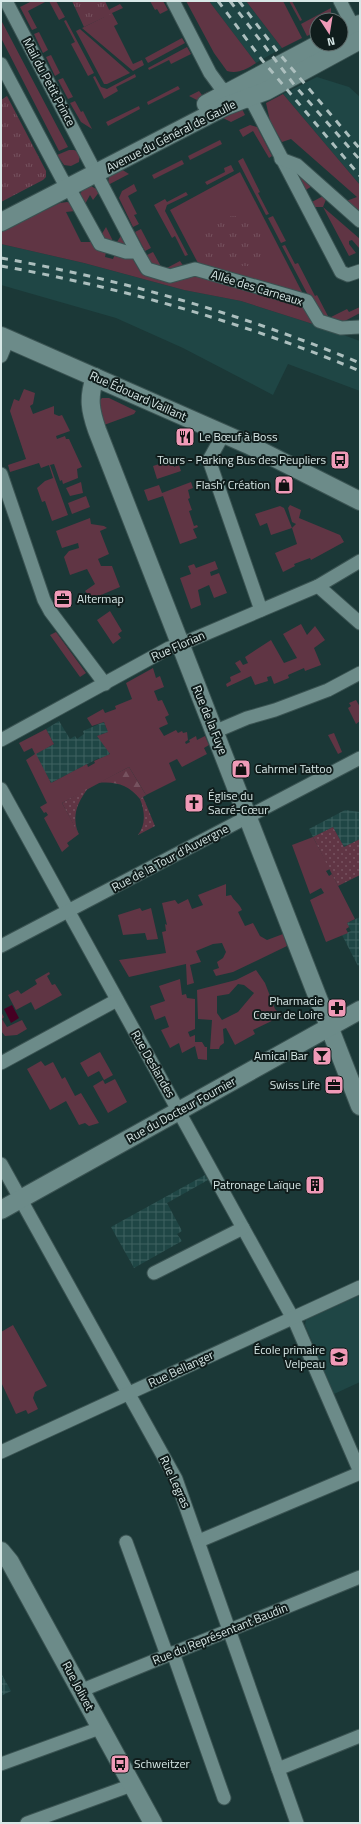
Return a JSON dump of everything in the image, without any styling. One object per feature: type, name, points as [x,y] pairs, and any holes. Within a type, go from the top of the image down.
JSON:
[{"type":"street","name":"Mail du Petit Prince","points":[[6,1],[147,269]]},
{"type":"street","points":[[173,1],[210,73],[221,88],[228,92]]},
{"type":"street","points":[[340,1],[355,33]]},
{"type":"street","name":"Avenue du Général de Gaulle","points":[[94,168],[226,106],[266,91],[355,33]]},
{"type":"street","name":"Avenue du Général de Gaulle","points":[[1,222],[228,92],[309,49]]},
{"type":"street","points":[[1,64],[65,184],[100,244],[126,252],[137,252]]},
{"type":"street","name":"Avenue du Général de Gaulle","points":[[228,92],[245,99]]},
{"type":"street","points":[[245,99],[253,102],[281,159],[341,272],[348,275],[360,270]]},
{"type":"street","points":[[281,159],[297,165],[360,220]]},
{"type":"street","name":"Avenue du Général de Gaulle","points":[[1,210],[65,184]]},
{"type":"street","name":"Allée des Carneaux","points":[[147,269],[170,276],[195,269],[306,301],[319,321],[341,328],[360,327]]},
{"type":"street","points":[[1,356],[4,337]]},
{"type":"street","name":"Rue Édouard Vaillant","points":[[4,337],[224,433],[360,501]]},
{"type":"street","name":"Rue de la Fuye","points":[[95,377],[90,395],[95,426],[360,1106]]},
{"type":"street","points":[[224,433],[209,460],[261,610]]},
{"type":"street","points":[[1,474],[5,501],[44,600],[50,611],[105,684]]},
{"type":"street","name":"Rue Florian","points":[[1,740],[169,648],[318,586],[360,561]]},
{"type":"street","points":[[318,586],[360,623]]},
{"type":"street","points":[[214,732],[247,718],[275,710],[328,690],[360,673]]},
{"type":"street","name":"Rue de la Tour d'Auvergne","points":[[1,946],[360,758]]},
{"type":"street","name":"Rue Deslandes","points":[[1,789],[292,1318],[360,1472]]},
{"type":"street","points":[[1,1063],[117,1000]]},
{"type":"street","name":"Rue du Docteur Fournier","points":[[1,1210],[360,1010]]},
{"type":"street","name":"Rue Legras","points":[[1,1164],[176,1479],[297,1823]]},
{"type":"street","points":[[154,1273],[243,1228]]},
{"type":"street","name":"Rue Bellanger","points":[[1,1452],[360,1287]]},
{"type":"street","points":[[198,1541],[360,1472]]},
{"type":"street","points":[[126,1542],[224,1798]]},
{"type":"street","name":"Rue Jolivet","points":[[2,1554],[10,1562],[100,1728],[154,1823]]},
{"type":"street","name":"Rue du Représentant Baudin","points":[[80,1691],[360,1577]]},
{"type":"street","points":[[1,1764],[100,1728]]},
{"type":"street","points":[[278,1768],[360,1736]]},
{"type":"street","points":[[27,1823],[132,1785]]},
{"type":"shaded area","points":[[209,1],[246,1],[282,48],[256,63]]},
{"type":"shaded area","points":[[317,77],[349,87],[360,97],[360,185],[283,94]]},
{"type":"shaded area","points":[[1,244],[84,263],[184,290],[241,301],[360,341],[360,391],[288,364],[273,395],[183,348],[116,318],[1,285]]},
{"type":"shaded area","points":[[59,721],[70,739],[75,736],[77,739],[84,734],[83,731],[104,722],[108,732],[98,736],[110,754],[100,759],[99,758],[51,783],[35,754],[54,744],[46,729]]},
{"type":"shaded area","points":[[345,810],[360,812],[360,839],[344,847],[333,827],[313,837],[309,829]]},
{"type":"shaded area","points":[[360,917],[360,965],[358,966],[342,935],[351,931],[347,923]]},
{"type":"shaded area","points":[[12,1005],[19,1018],[11,1023],[4,1009]]},
{"type":"shaded area","points":[[205,1175],[208,1180],[167,1203],[182,1231],[177,1234],[182,1241],[134,1268],[111,1227]]},
{"type":"shaded area","name":"École primaire Velpeau","points":[[360,1295],[360,1382],[334,1394],[305,1325],[306,1320]]},
{"type":"shaded area","points":[[1,1673],[11,1691],[1,1696]]},
{"type":"green space","points":[[32,1],[47,1],[28,11],[37,28],[32,30],[20,7]]},
{"type":"green space","points":[[49,1],[56,1],[65,17],[59,20]]},
{"type":"green space","points":[[72,1],[105,1],[111,14],[84,27]]},
{"type":"green space","points":[[150,1],[163,1],[168,10],[160,14],[157,9],[155,10]]},
{"type":"green space","points":[[186,1],[209,1],[256,63],[235,72],[227,71],[214,53]]},
{"type":"green space","points":[[246,1],[283,1],[302,38],[282,48]]},
{"type":"green space","points":[[289,1],[292,1],[302,20],[300,21]]},
{"type":"green space","points":[[120,4],[123,8],[112,13],[118,24],[114,26],[133,64],[142,60],[144,65],[133,71],[82,28],[104,17],[110,9]]},
{"type":"green space","points":[[331,8],[331,12],[324,12]]},
{"type":"green space","points":[[1,20],[68,147],[59,151],[1,38]]},
{"type":"green space","points":[[66,20],[94,73],[88,76],[71,44],[75,42],[64,21]]},
{"type":"green space","points":[[309,20],[309,35],[307,36],[301,24]]},
{"type":"green space","points":[[80,29],[130,73],[104,84],[76,31]]},
{"type":"green space","points":[[39,32],[48,50],[43,53],[34,34]]},
{"type":"green space","points":[[182,38],[185,43],[148,63],[145,58]]},
{"type":"green space","points":[[187,47],[191,54],[171,64],[169,60],[149,70],[148,68]]},
{"type":"green space","points":[[51,55],[60,73],[55,76],[46,57]]},
{"type":"green space","points":[[135,74],[136,77],[116,87],[118,91],[104,99],[93,77],[95,76],[101,87],[107,89]]},
{"type":"green space","points":[[63,78],[73,97],[68,99],[58,80]]},
{"type":"green space","points":[[178,86],[180,89],[148,105],[147,102]]},
{"type":"green space","points":[[199,91],[202,95],[209,91],[199,101],[189,96]]},
{"type":"green space","points":[[283,94],[360,185],[360,213],[346,201],[357,197],[291,139],[282,142],[270,121],[266,103]]},
{"type":"green space","points":[[7,96],[46,171],[46,177],[1,202],[1,100]]},
{"type":"green space","points":[[75,101],[81,112],[83,111],[92,129],[81,122],[70,103]]},
{"type":"green space","points":[[139,106],[140,109],[108,126],[106,122]]},
{"type":"green space","points":[[241,107],[245,115],[231,122],[221,117]]},
{"type":"green space","points":[[250,125],[257,127],[272,156],[269,158],[253,131],[243,137],[239,130]]},
{"type":"green space","points":[[220,140],[222,144],[190,160],[188,156]]},
{"type":"green space","points":[[69,150],[74,150],[80,153],[79,162],[71,166],[64,165],[57,155]]},
{"type":"green space","points":[[243,158],[269,214],[266,215],[238,161]]},
{"type":"green space","points":[[182,160],[184,164],[154,179],[152,175]]},
{"type":"green space","points":[[231,165],[234,171],[207,185],[205,182],[225,172],[224,168]]},
{"type":"green space","points":[[121,169],[129,174],[108,185],[109,175]]},
{"type":"green space","points":[[240,172],[303,294],[199,265],[170,210]]},
{"type":"green space","points":[[296,172],[314,185],[304,191]]},
{"type":"green space","points":[[134,184],[137,191],[128,196],[137,214],[134,215],[139,224],[133,227],[119,198],[122,191]]},
{"type":"green space","points":[[89,185],[100,191],[93,200],[90,195],[84,206],[80,195],[82,190]]},
{"type":"green space","points":[[186,192],[188,195],[167,205],[165,211],[188,255],[185,256],[175,236],[172,238],[154,205],[165,199],[167,202]]},
{"type":"green space","points":[[325,195],[327,197],[323,207],[313,207],[310,203]]},
{"type":"green space","points":[[60,203],[71,203],[75,211],[66,212],[81,242],[91,242],[96,248],[106,252],[105,257],[113,259],[115,254],[133,259],[141,273],[172,281],[194,273],[302,305],[316,325],[241,301],[184,290],[84,263],[1,244],[1,231]]},
{"type":"green space","points":[[323,207],[360,239],[360,249],[352,240],[349,241],[349,244],[356,253],[349,256]]},
{"type":"green space","points":[[236,216],[248,220],[258,231],[262,239],[265,246],[265,254],[263,260],[258,264],[249,266],[233,265],[206,257],[204,253],[204,236],[215,217]]},
{"type":"green space","points":[[273,216],[286,241],[281,243],[268,218]]},
{"type":"green space","points":[[106,227],[113,241],[117,242],[122,234],[126,243],[125,245],[100,237]]},
{"type":"green space","points":[[141,229],[151,248],[145,251],[135,232]]},
{"type":"green space","points":[[285,245],[295,264],[298,263],[315,296],[317,295],[329,318],[347,309],[349,312],[360,307],[360,313],[341,323],[319,316],[282,246]]},
{"type":"green space","points":[[153,252],[163,270],[180,261],[184,267],[172,273],[153,268],[145,256]]},
{"type":"green space","points":[[24,389],[35,393],[33,404],[30,406],[33,414],[54,406],[54,414],[59,416],[62,415],[70,431],[56,436],[57,439],[65,436],[66,439],[69,439],[82,467],[77,469],[78,478],[63,484],[62,480],[60,481],[54,464],[50,465],[68,515],[52,521],[45,501],[42,502],[37,488],[45,481],[53,478],[49,465],[41,468],[39,463],[10,472],[8,465],[26,459],[10,411],[14,399],[19,401]]},
{"type":"green space","points":[[102,398],[109,398],[136,411],[134,414],[104,425],[97,403]]},
{"type":"green space","points":[[172,460],[174,467],[179,465],[181,471],[157,479],[153,466]]},
{"type":"green space","points":[[81,482],[83,493],[70,496],[66,488]]},
{"type":"green space","points":[[191,482],[193,488],[188,490],[190,498],[188,499],[192,510],[189,511],[194,526],[197,525],[198,527],[193,529],[197,538],[180,544],[163,496],[148,501],[144,490],[159,485],[162,493]]},
{"type":"green space","points":[[86,496],[90,507],[72,514],[68,503]]},
{"type":"green space","points":[[290,505],[301,510],[299,518],[340,535],[344,542],[311,560],[310,558],[294,564],[295,566],[283,572],[275,553],[297,544],[292,528],[296,524],[292,522],[288,508]]},
{"type":"green space","points":[[280,506],[284,508],[292,528],[271,535],[267,523],[260,526],[255,514]]},
{"type":"green space","points":[[90,518],[91,524],[104,526],[107,528],[100,531],[109,554],[98,559],[101,566],[112,566],[120,587],[101,595],[103,597],[97,602],[94,597],[90,597],[85,591],[95,584],[87,569],[70,575],[64,557],[69,551],[79,548],[78,543],[62,548],[56,531]]},
{"type":"green space","points":[[215,561],[218,569],[210,572],[211,576],[219,573],[227,593],[214,598],[209,585],[198,590],[201,605],[191,609],[180,578],[191,574],[188,566],[194,564],[196,568]]},
{"type":"green space","points":[[110,611],[122,631],[118,634],[121,638],[113,644],[97,620]]},
{"type":"green space","points":[[301,624],[307,635],[315,626],[325,640],[314,648],[321,665],[305,671],[304,668],[288,675],[289,678],[274,684],[271,676],[267,677],[268,681],[255,685],[251,676],[227,687],[226,684],[231,681],[230,677],[241,672],[235,663],[240,660],[243,665],[248,663],[245,657],[271,640],[284,663],[297,658],[283,634]]},
{"type":"green space","points":[[56,632],[86,673],[80,677],[50,635]]},
{"type":"green space","points":[[153,668],[156,678],[160,676],[164,687],[154,691],[158,701],[162,700],[169,715],[165,717],[168,724],[159,728],[164,736],[176,730],[178,733],[182,731],[183,733],[187,732],[188,740],[185,742],[186,744],[190,742],[189,740],[196,736],[197,740],[205,736],[209,745],[204,748],[207,754],[182,767],[177,759],[169,763],[176,780],[146,795],[129,767],[62,803],[79,834],[67,843],[69,846],[62,852],[44,818],[48,815],[46,812],[44,813],[40,807],[47,803],[26,760],[35,754],[32,748],[24,752],[19,743],[46,729],[54,744],[36,754],[51,783],[87,764],[88,767],[95,763],[94,761],[110,754],[97,736],[108,732],[104,722],[92,726],[87,718],[103,709],[105,713],[116,709],[115,706],[132,699],[126,683]]},
{"type":"green space","points":[[356,700],[360,707],[360,721],[356,724],[348,708],[351,706],[349,703]]},
{"type":"green space","points":[[334,733],[342,752],[338,754],[328,735]]},
{"type":"green space","points":[[129,767],[146,795],[140,799],[131,790],[116,783],[98,783]]},
{"type":"green space","points":[[88,788],[78,804],[75,820],[78,833],[62,803]]},
{"type":"green space","points":[[143,797],[155,826],[138,835],[141,831],[144,818],[140,799]]},
{"type":"green space","points":[[333,827],[344,847],[360,839],[360,875],[338,886],[313,837]]},
{"type":"green space","points":[[313,837],[330,869],[326,871],[329,876],[332,874],[355,919],[347,923],[349,927],[346,929],[348,933],[326,942],[310,900],[324,893],[321,888],[310,894],[292,845]]},
{"type":"green space","points":[[226,884],[226,896],[231,895],[241,908],[242,910],[238,912],[245,926],[253,923],[260,936],[267,940],[283,934],[287,946],[233,972],[216,976],[213,970],[219,968],[217,962],[223,958],[226,952],[222,943],[213,944],[196,951],[201,962],[190,965],[194,983],[187,985],[186,964],[129,977],[119,960],[166,953],[162,932],[166,931],[165,924],[167,925],[162,903],[175,900],[178,904],[188,899],[192,909],[203,905],[198,895]]},
{"type":"green space","points":[[140,908],[142,911],[151,908],[158,939],[147,940],[145,933],[123,935],[118,915]]},
{"type":"green space","points":[[256,970],[265,983],[275,1009],[282,1016],[253,1030],[255,1034],[235,1045],[226,1028],[223,1029],[224,1043],[219,1049],[210,1049],[212,1020],[198,1019],[197,990],[236,980]],"holes":[[[238,984],[244,985],[254,993],[238,1012],[222,1020],[217,1013],[217,996],[229,994]]]},
{"type":"green space","points":[[49,972],[50,974],[47,976],[52,985],[55,984],[62,995],[35,1010],[31,1002],[16,1010],[8,995],[18,990],[21,994],[37,984],[35,980]]},
{"type":"green space","points":[[180,979],[182,995],[186,994],[187,998],[195,999],[195,1029],[188,1032],[190,1037],[195,1035],[195,1042],[202,1042],[205,1047],[207,1047],[207,1060],[198,1059],[195,1046],[182,1053],[179,1043],[170,1048],[161,1030],[169,1027],[165,1016],[155,1020],[150,1006],[165,1001],[159,986]]},
{"type":"green space","points":[[1,1012],[4,1017],[2,1019],[7,1027],[22,1020],[27,1029],[17,1035],[5,1036],[1,1031]]},
{"type":"green space","points":[[100,1052],[113,1075],[104,1080],[99,1071],[88,1077],[80,1063]]},
{"type":"green space","points":[[41,1061],[45,1066],[53,1062],[62,1079],[65,1077],[75,1096],[81,1093],[99,1123],[89,1126],[85,1123],[79,1125],[66,1101],[50,1110],[27,1069]]},
{"type":"green space","points":[[115,1079],[127,1102],[108,1113],[93,1086],[103,1080],[105,1084]]},
{"type":"green space","points":[[13,1325],[47,1386],[35,1392],[33,1398],[38,1409],[28,1414],[26,1410],[16,1414],[1,1382],[1,1332]]},
{"type":"railway","points":[[218,1],[262,60],[360,176]]},
{"type":"railway","points":[[230,1],[296,87],[360,160]]},
{"type":"railway","points":[[239,1],[277,51],[360,149]]},
{"type":"railway","points":[[1,258],[93,277],[184,301],[273,329],[360,363]]},
{"type":"railway","points":[[1,266],[93,285],[184,309],[273,337],[360,371]]},
{"type":"place","name":"Le Bœuf à Boss","points":[[185,437]]},
{"type":"place","name":"Tours - Parking Bus des Peupliers","points":[[340,460]]},
{"type":"place","name":"Flash’ Création","points":[[284,485]]},
{"type":"place","name":"Altermap","points":[[63,599]]},
{"type":"place","name":"Cahrmel Tattoo","points":[[241,769]]},
{"type":"place","name":"Église du Sacré-Cœur","points":[[194,803]]},
{"type":"place","name":"Pharmacie Cœur de Loire","points":[[337,1008]]},
{"type":"place","name":"Amical Bar","points":[[322,1056]]},
{"type":"place","name":"Swiss Life","points":[[334,1085]]},
{"type":"place","name":"Patronage Laïque","points":[[315,1185]]},
{"type":"place","name":"École primaire Velpeau","points":[[339,1357]]},
{"type":"place","name":"Schweitzer","points":[[120,1764]]}]
